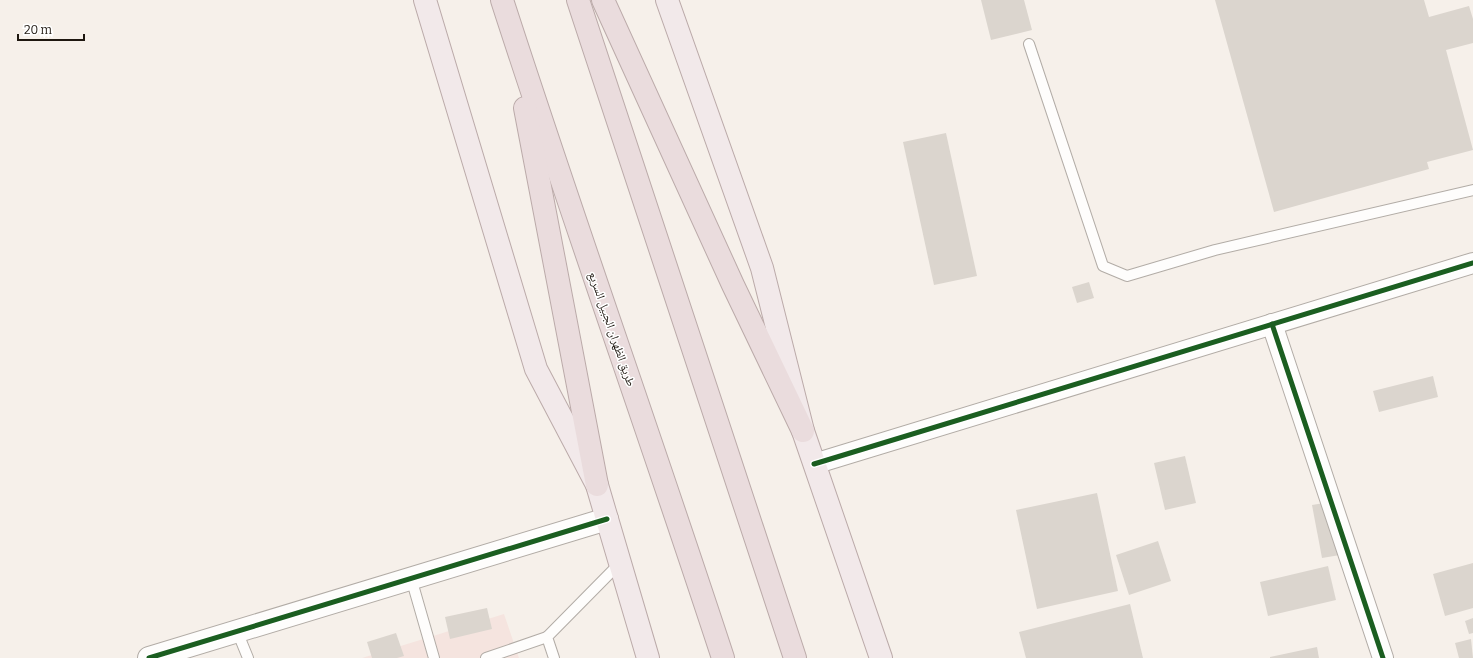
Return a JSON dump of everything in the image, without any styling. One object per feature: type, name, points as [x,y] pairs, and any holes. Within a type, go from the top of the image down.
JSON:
[{"type":"highway","points":[[578,0],[795,658]]},
{"type":"highway","points":[[603,0],[733,285],[803,431]]},
{"type":"highway","points":[[505,8],[597,485]]},
{"type":"highway","name":"طريق الظهران الجبيل السريع","points":[[505,8],[573,217],[659,463],[723,658]]},
{"type":"main road","points":[[425,0],[536,369],[597,485],[619,564],[648,658]]},
{"type":"main road","points":[[667,0],[762,268],[803,431],[881,658]]},
{"type":"street","points":[[814,464],[1473,263]]},
{"type":"street","points":[[1272,324],[1383,658]]},
{"type":"street","points":[[149,658],[607,519]]},
{"type":"lane","points":[[1029,44],[1103,266],[1127,276],[1215,250],[1473,190]]},
{"type":"lane","points":[[486,658],[547,637],[619,564]]},
{"type":"lane","points":[[411,578],[434,658]]},
{"type":"lane","points":[[237,631],[248,658]]},
{"type":"lane","points":[[547,637],[554,658]]},
{"type":"shaded area","points":[[504,614],[519,658],[362,658]]},
{"type":"building","points":[[981,0],[1024,0],[1032,30],[991,40]]},
{"type":"building","points":[[1215,0],[1424,0],[1429,17],[1469,6],[1473,19],[1473,43],[1446,50],[1473,150],[1427,162],[1429,169],[1274,212]]},
{"type":"building","points":[[946,133],[977,276],[934,285],[903,142]]},
{"type":"building","points":[[1089,282],[1094,298],[1077,303],[1072,287]]},
{"type":"building","points":[[1433,376],[1438,397],[1379,412],[1373,391]]},
{"type":"building","points":[[1185,456],[1196,503],[1165,510],[1154,463]]},
{"type":"building","points":[[1097,493],[1118,591],[1037,609],[1016,510]]},
{"type":"building","points":[[1330,502],[1340,555],[1322,558],[1312,505]]},
{"type":"building","points":[[1158,541],[1171,581],[1129,595],[1116,555]]},
{"type":"building","points":[[1473,563],[1473,608],[1445,616],[1433,574]]},
{"type":"building","points":[[1328,566],[1336,600],[1268,616],[1260,582]]},
{"type":"building","points":[[1130,604],[1143,658],[1026,658],[1019,632]]},
{"type":"building","points":[[487,608],[492,629],[450,639],[445,617]]},
{"type":"building","points":[[1473,618],[1473,633],[1469,634],[1465,621]]},
{"type":"building","points":[[396,633],[404,656],[397,658],[372,658],[367,642]]},
{"type":"building","points":[[1471,639],[1473,658],[1459,658],[1455,643]]},
{"type":"building","points":[[1317,647],[1319,658],[1270,658],[1270,657]]},
{"type":"cycle path","points":[[814,464],[1473,263]]},
{"type":"cycle path","points":[[1272,324],[1383,658]]},
{"type":"cycle path","points":[[149,658],[607,519]]}]
